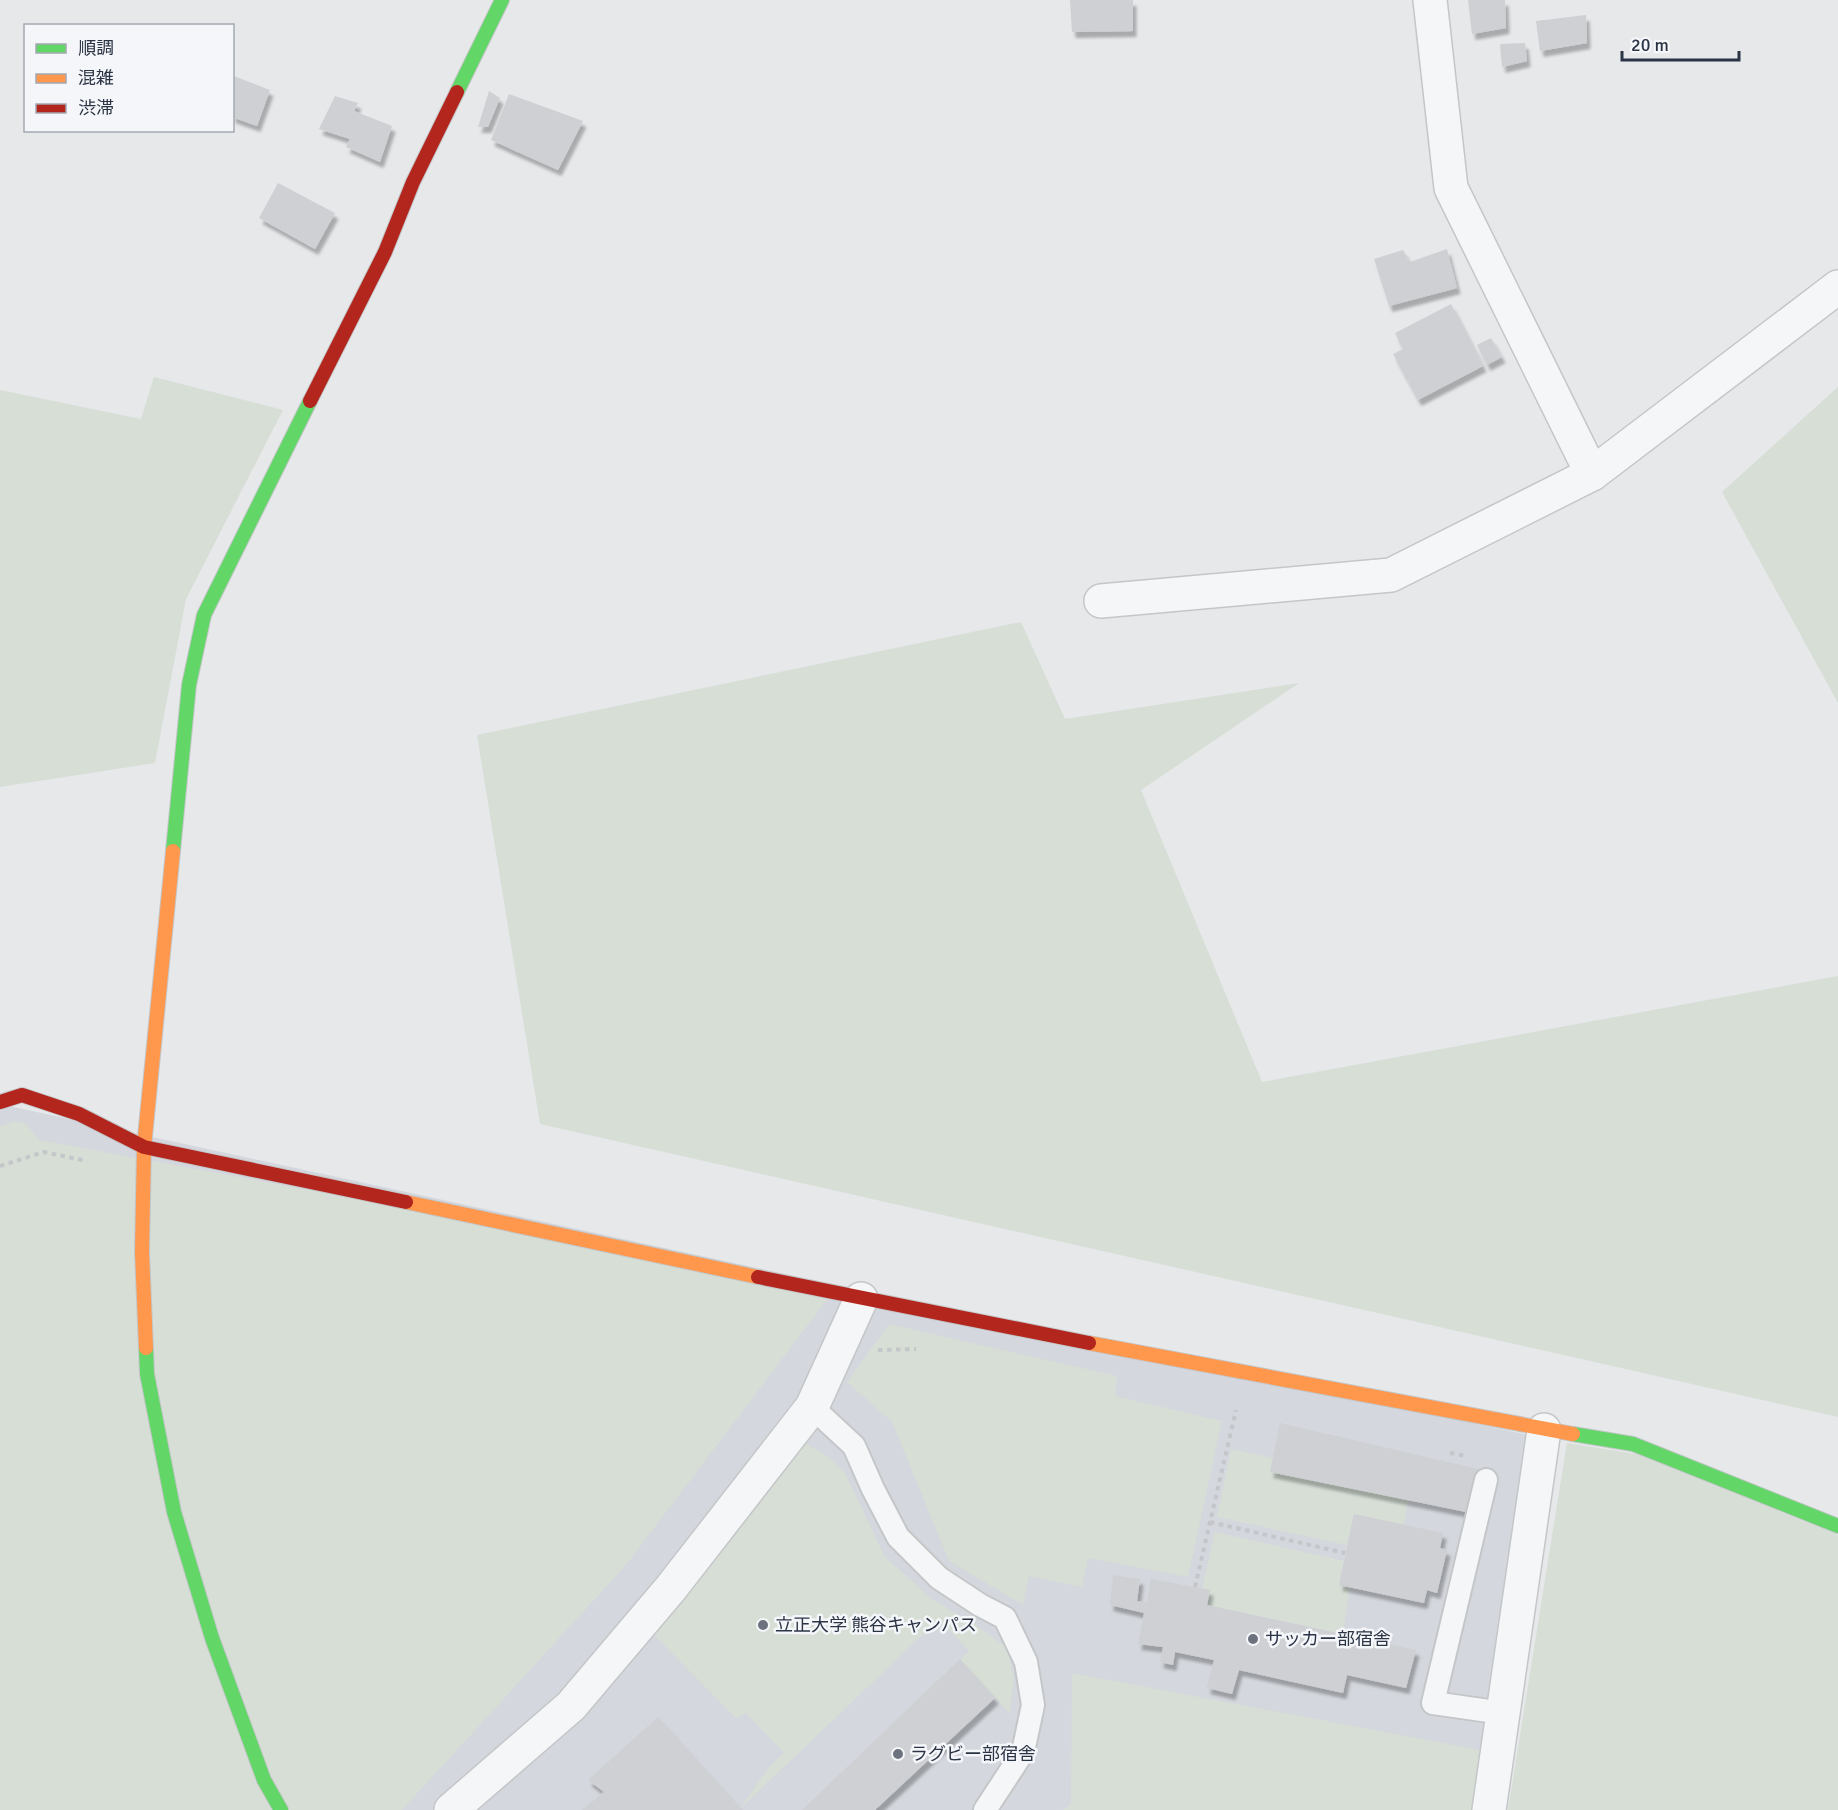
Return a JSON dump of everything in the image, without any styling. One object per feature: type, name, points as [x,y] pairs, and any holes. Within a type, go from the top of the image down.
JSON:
[{"type":"street","points":[[281,1810],[264,1780],[212,1638],[172,1501],[147,1374],[142,1252],[144,1147],[189,685],[204,615],[276,466],[385,252],[413,182],[502,0]]},
{"type":"street","points":[[1431,0],[1451,188],[1592,474]]},
{"type":"street","points":[[1101,601],[1391,576],[1592,474],[1838,287]]},
{"type":"street","points":[[0,1102],[22,1095],[79,1114],[144,1147],[861,1299],[1544,1430],[1633,1444],[1838,1526]]},
{"type":"street","points":[[451,1810],[571,1706],[671,1588],[812,1407],[861,1299]]},
{"type":"street","points":[[1489,1810],[1544,1430]]},
{"type":"lane","points":[[812,1407],[854,1446],[898,1537],[939,1578],[980,1605],[1005,1618],[1026,1662],[1034,1705],[1023,1752],[985,1810]]},
{"type":"lane","points":[[1486,1480],[1433,1703],[1503,1713]]},
{"type":"path","points":[[0,1166],[44,1152],[88,1162]]},
{"type":"path","points":[[1195,1587],[1236,1410]]},
{"type":"path","points":[[1210,1522],[1346,1553]]},
{"type":"shaded area","points":[[154,377],[283,410],[186,599],[155,763],[0,787],[0,390],[141,419]]},
{"type":"shaded area","points":[[1838,387],[1838,703],[1722,492]]},
{"type":"shaded area","points":[[1021,622],[1065,719],[1299,683],[1141,790],[1262,1082],[1838,976],[1838,1417],[540,1124],[477,735]]},
{"type":"shaded area","name":"立正大学 熊谷キャンパス","points":[[0,1104],[1556,1441],[1495,1810],[0,1810]]},
{"type":"shaded area","points":[[16,1121],[25,1123],[40,1140],[836,1288],[626,1565],[402,1810],[0,1810],[0,1126]]},
{"type":"shaded area","points":[[889,1324],[1117,1376],[1115,1396],[1222,1421],[1188,1577],[1088,1558],[1082,1587],[1029,1576],[1023,1605],[949,1561],[892,1422],[847,1382]]},
{"type":"shaded area","points":[[802,1441],[827,1456],[844,1471],[885,1557],[932,1599],[976,1625],[1007,1648],[1014,1678],[1010,1714],[960,1659],[969,1651],[939,1619],[740,1809],[768,1768],[784,1753],[746,1713],[737,1719],[652,1633]]},
{"type":"shaded area","points":[[1567,1443],[1636,1454],[1838,1535],[1838,1810],[1508,1810]]},
{"type":"shaded area","points":[[1231,1449],[1273,1458],[1408,1500],[1404,1525],[1354,1514],[1347,1545],[1217,1517]]},
{"type":"shaded area","points":[[1215,1532],[1344,1561],[1339,1584],[1350,1587],[1343,1634],[1207,1605],[1210,1590],[1202,1588]]},
{"type":"shaded area","points":[[1072,1673],[1486,1751],[1477,1810],[1063,1810],[1071,1804]]},
{"type":"building","points":[[1070,0],[1133,0],[1133,31],[1072,32]]},
{"type":"building","points":[[1468,0],[1505,0],[1506,28],[1472,34]]},
{"type":"building","points":[[1586,15],[1587,43],[1540,51],[1536,21]]},
{"type":"building","points":[[1525,43],[1527,61],[1502,67],[1500,44]]},
{"type":"building","points":[[234,76],[270,90],[257,126],[234,118]]},
{"type":"building","points":[[489,91],[500,98],[488,127],[478,127]]},
{"type":"building","points":[[509,94],[583,121],[558,170],[491,140]]},
{"type":"building","points":[[335,96],[358,103],[354,111],[392,126],[380,162],[346,147],[350,139],[319,129]]},
{"type":"building","points":[[278,183],[335,213],[315,249],[259,218]]},
{"type":"building","points":[[1447,249],[1457,288],[1389,306],[1374,259],[1403,250],[1410,262]]},
{"type":"building","points":[[1451,304],[1483,366],[1418,400],[1393,354],[1403,349],[1395,333]]},
{"type":"building","points":[[1491,338],[1502,357],[1487,365],[1477,345]]},
{"type":"building","points":[[1280,1423],[1482,1470],[1471,1513],[1270,1472]]},
{"type":"building","points":[[1354,1514],[1443,1533],[1440,1548],[1447,1550],[1437,1593],[1427,1590],[1424,1603],[1339,1585]]},
{"type":"building","name":"サッカー部宿舎","points":[[1113,1575],[1140,1579],[1137,1601],[1147,1603],[1151,1579],[1210,1590],[1207,1605],[1416,1650],[1406,1688],[1347,1675],[1343,1693],[1239,1670],[1232,1694],[1207,1688],[1214,1660],[1175,1652],[1173,1665],[1160,1662],[1163,1647],[1138,1644],[1144,1613],[1110,1605]]},
{"type":"building","name":"ラグビー部宿舎","points":[[960,1659],[995,1698],[875,1810],[802,1810]]},
{"type":"building","points":[[658,1717],[742,1810],[582,1810],[604,1792],[588,1780]]},
{"type":"traffic: fast","points":[[457,92],[502,0]]},
{"type":"traffic: fast","points":[[173,851],[189,685],[204,615],[310,401]]},
{"type":"traffic: fast","points":[[146,1348],[147,1374],[174,1512],[212,1638],[264,1780],[281,1810]]},
{"type":"traffic: fast","points":[[1573,1434],[1633,1444],[1838,1526]]},
{"type":"traffic: slow","points":[[146,1348],[142,1252],[144,1147],[173,851]]},
{"type":"traffic: slow","points":[[406,1202],[758,1277]]},
{"type":"traffic: slow","points":[[1089,1343],[1573,1434]]},
{"type":"traffic: jam","points":[[310,401],[385,252],[413,182],[457,92]]},
{"type":"traffic: jam","points":[[0,1102],[22,1095],[79,1114],[144,1147],[406,1202]]},
{"type":"traffic: jam","points":[[758,1277],[1089,1343]]},
{"type":"place","name":"立正大学 熊谷キャンパス","points":[[763,1625]]},
{"type":"place","name":"サッカー部宿舎","points":[[1253,1639]]},
{"type":"place","name":"ラグビー部宿舎","points":[[898,1754]]}]
